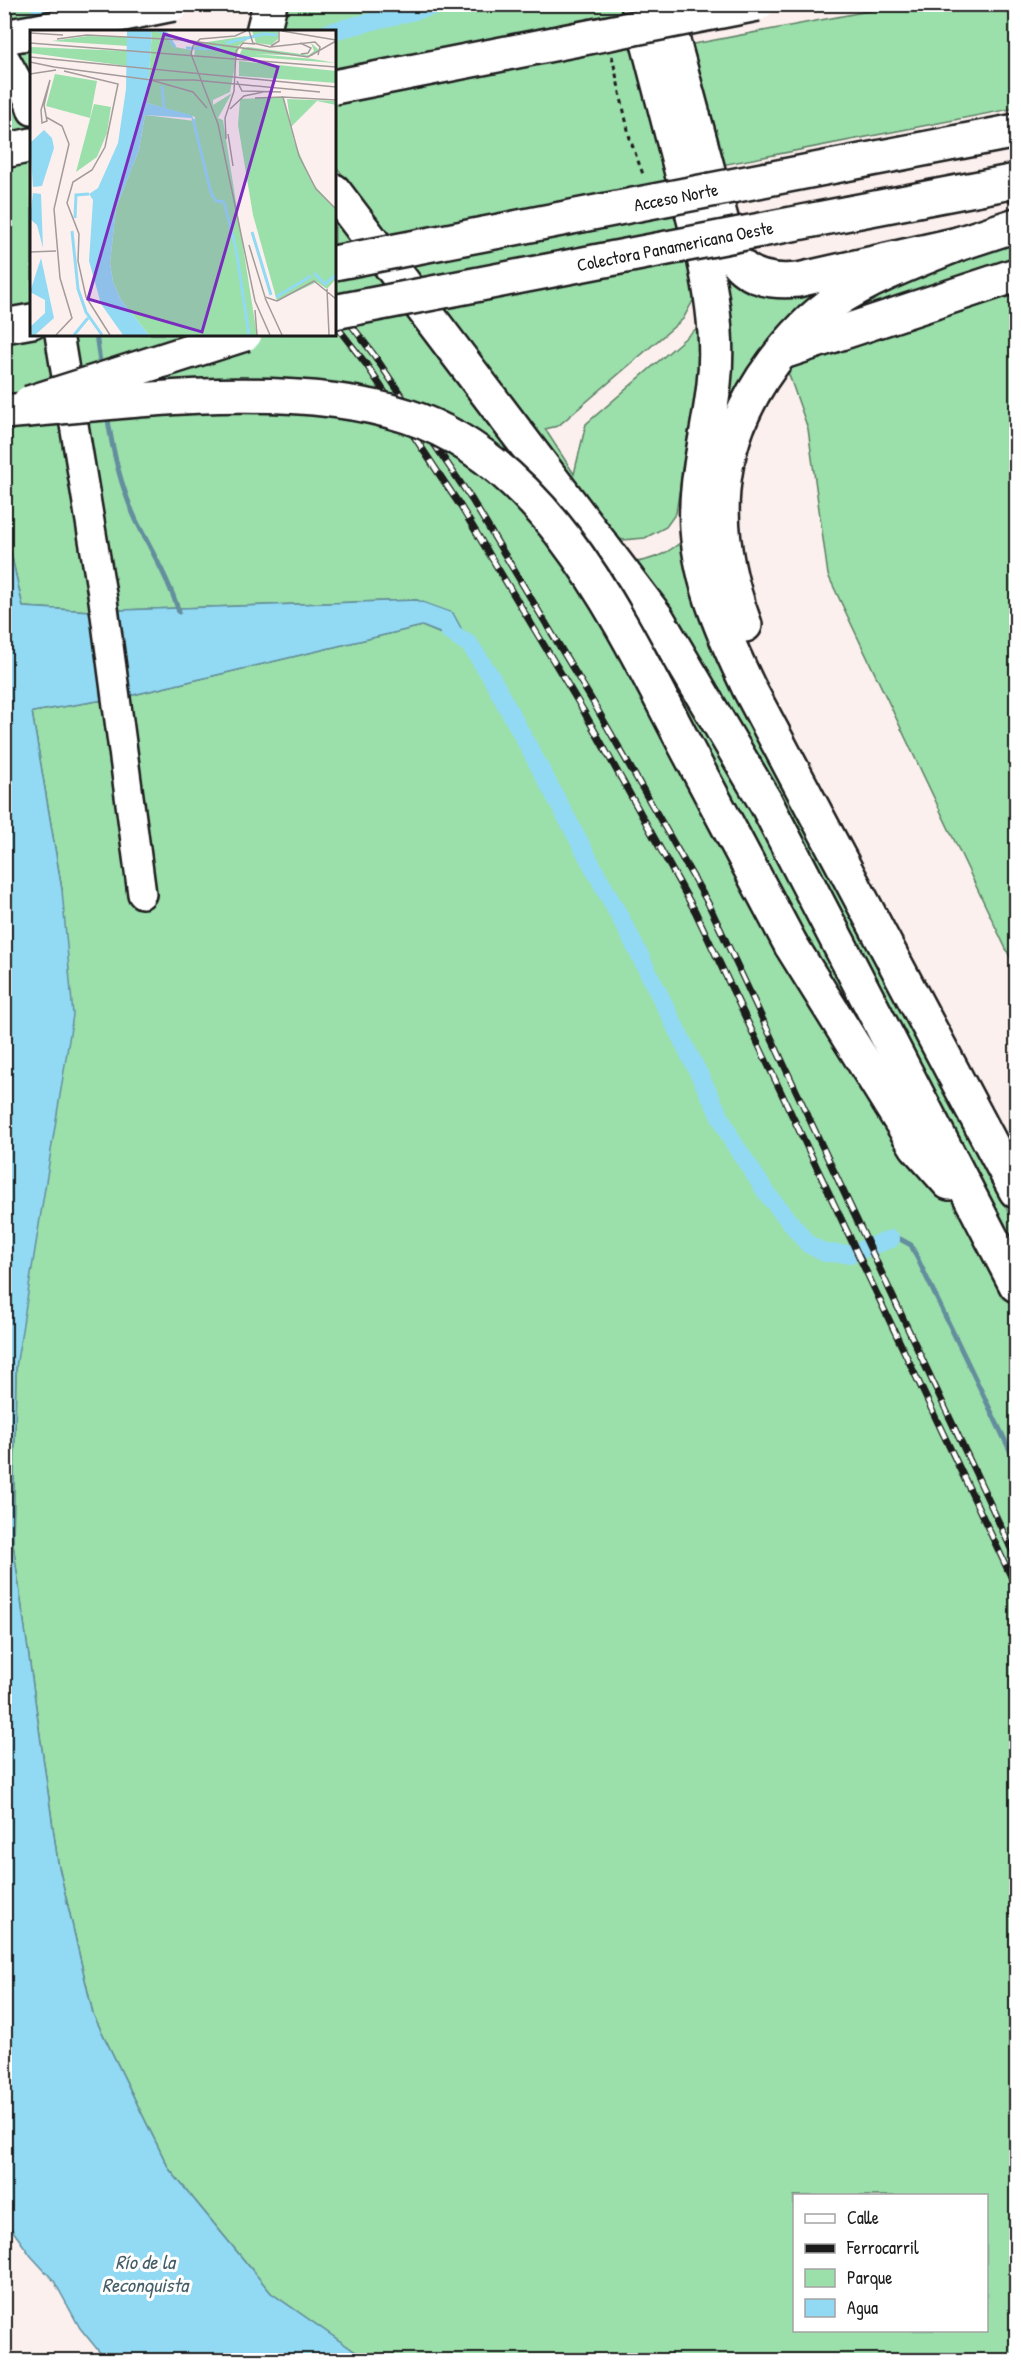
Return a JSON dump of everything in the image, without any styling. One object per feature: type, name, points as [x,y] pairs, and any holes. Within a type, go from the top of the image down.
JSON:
[{"type":"main road","points":[[43,30],[173,4]]},
{"type":"main road","points":[[638,4],[704,258],[712,300],[714,383],[700,469],[697,514],[699,545],[708,587],[749,688],[1017,1191]]},
{"type":"main road","points":[[663,4],[729,248],[742,267],[762,278],[798,280],[958,244],[1017,225]]},
{"type":"main road","points":[[336,87],[757,4]]},
{"type":"main road","points":[[4,37],[30,33]]},
{"type":"main road","name":"Acceso Norte","points":[[336,262],[1017,131]]},
{"type":"main road","points":[[4,151],[30,145]]},
{"type":"main road","name":"Colectora Panamericana Oeste","points":[[336,312],[1017,181]]},
{"type":"main road","points":[[336,194],[657,618],[765,803],[1017,1286]]},
{"type":"main road","points":[[901,971],[750,640],[736,602],[725,557],[722,493],[729,450],[740,416],[759,382],[781,352],[812,318],[859,287],[958,244]]},
{"type":"main road","points":[[781,352],[1017,275]]},
{"type":"main road","points":[[4,326],[30,321]]},
{"type":"main road","points":[[4,412],[238,336]]},
{"type":"main road","points":[[4,412],[199,397],[305,399],[360,405],[407,416],[471,446],[505,472],[542,511],[608,603],[791,945],[916,1146],[985,1226]]},
{"type":"lane","points":[[4,56],[30,105]]},
{"type":"lane","points":[[59,336],[103,600],[142,894]]},
{"type":"path","points":[[610,50],[630,139],[646,182]]},
{"type":"green space","points":[[4,5],[38,5],[63,30],[30,30],[30,336],[336,336],[336,192],[600,540],[1016,1285],[1016,2360],[367,2360],[271,2293],[169,2169],[93,2014],[58,1863],[13,1544],[16,1367],[62,890],[32,712],[133,695],[422,626],[468,645],[417,600],[91,611],[23,607],[4,522]]},
{"type":"green space","points":[[281,5],[631,5],[701,286],[683,319],[558,426],[545,429],[574,474],[586,424],[705,321],[707,372],[688,433],[676,513],[666,527],[645,538],[623,540],[611,536],[630,563],[662,554],[689,535],[873,948],[1016,1227],[1016,1250],[818,865],[745,734],[672,625],[475,351],[336,166],[336,30],[278,30]]},
{"type":"green space","points":[[900,5],[1016,5],[1016,108],[717,166],[683,46]]},
{"type":"green space","points":[[1016,240],[1016,261],[898,305],[838,316],[881,292],[925,272]]},
{"type":"green space","points":[[718,256],[743,285],[765,297],[792,297],[829,289],[730,427],[739,649]]},
{"type":"green space","points":[[1016,275],[1016,970],[828,575],[808,429],[781,352]]},
{"type":"water","name":"Río de la Reconquista","points":[[4,522],[23,607],[91,611],[417,600],[453,613],[470,645],[422,626],[133,695],[32,712],[62,890],[73,1015],[16,1367],[13,1544],[58,1863],[93,2014],[169,2169],[271,2293],[367,2360],[106,2360],[80,2328],[54,2281],[31,2256],[5,2220]]},
{"type":"waterway","points":[[38,4],[63,30]]},
{"type":"waterway","points":[[336,30],[443,4]]},
{"type":"waterway","points":[[96,336],[101,369]]},
{"type":"waterway","points":[[107,413],[114,454],[126,494],[179,612]]},
{"type":"waterway","points":[[449,631],[470,645],[490,675],[629,934],[733,1142],[768,1195],[808,1244],[825,1253],[850,1254],[891,1239]]},
{"type":"waterway","points":[[891,1239],[900,1239],[911,1245],[1016,1463]]},
{"type":"railway","points":[[88,4],[108,30]]},
{"type":"railway","points":[[107,4],[127,30]]},
{"type":"railway","points":[[336,305],[374,355],[472,500],[593,702],[708,903],[1016,1559]]},
{"type":"railway","points":[[336,326],[366,364],[461,507],[583,710],[695,911],[1016,1587]]}]
